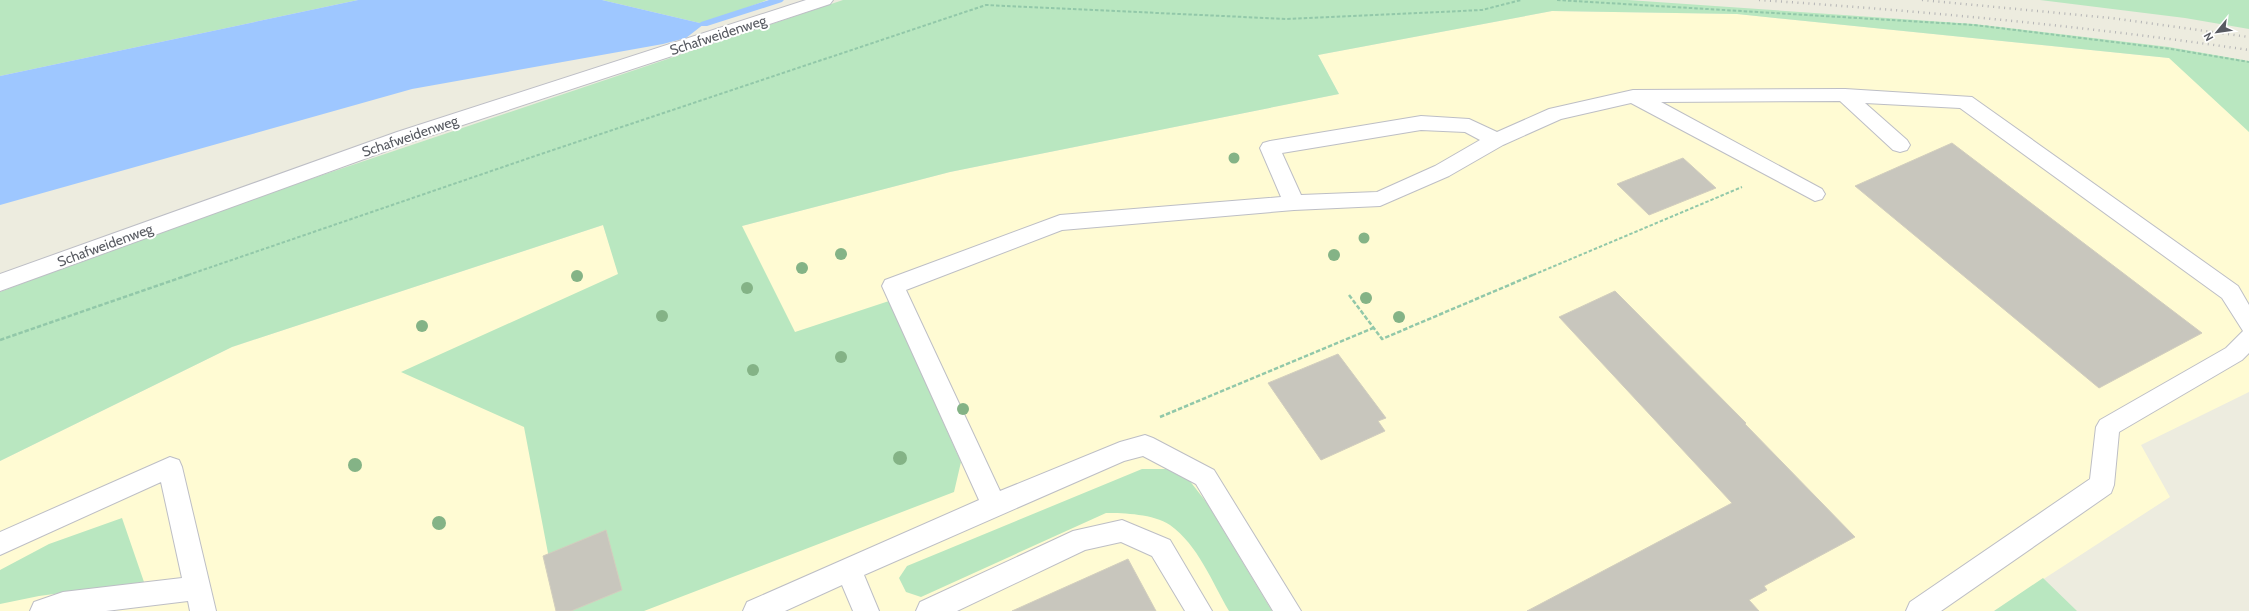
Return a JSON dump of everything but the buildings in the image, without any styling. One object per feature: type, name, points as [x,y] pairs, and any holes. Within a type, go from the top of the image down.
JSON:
[{"type":"lane","name":"Schafweidenweg","points":[[0,283],[404,137],[824,0]]},
{"type":"lane","points":[[1845,95],[1900,145]]},
{"type":"lane","points":[[994,504],[893,286],[1060,223],[1294,203],[1380,199],[1442,171],[1496,140],[1556,114],[1633,96],[1845,95],[1965,102],[2230,292],[2249,324]]},
{"type":"lane","points":[[1633,96],[1815,194]]},
{"type":"lane","points":[[1294,203],[1270,148],[1421,123],[1469,126],[1496,140]]},
{"type":"lane","points":[[1919,611],[2102,485],[2108,427],[2234,354],[2249,338]]},
{"type":"lane","points":[[756,611],[994,504],[1120,452],[1145,446],[1205,477],[1288,611]]},
{"type":"lane","points":[[0,544],[170,467],[201,600],[63,604],[43,611]]},
{"type":"lane","points":[[929,611],[1082,539],[1122,531],[1161,548],[1199,611]]},
{"type":"lane","points":[[848,569],[866,611]]},
{"type":"path","points":[[0,340],[538,155],[986,5],[1287,19],[1482,10],[1520,0]]},
{"type":"path","points":[[1557,0],[1974,25],[2170,49],[2249,62]]},
{"type":"path","points":[[1349,295],[1382,340],[1775,172]]},
{"type":"path","points":[[1156,419],[1373,328]]},
{"type":"shaded area","points":[[1552,11],[1737,14],[2169,58],[2249,74],[2249,392],[2141,445],[2170,497],[1994,611],[0,611],[0,461],[232,347],[603,225],[619,274],[742,226],[950,172],[1339,94],[1318,55]]},
{"type":"green space","points":[[0,0],[358,0],[0,76]]},
{"type":"green space","points":[[602,0],[767,0],[704,24]]},
{"type":"green space","points":[[843,0],[1628,0],[1974,24],[2169,47],[2249,61],[2249,132],[2169,58],[1737,14],[1552,11],[1318,55],[1339,94],[950,172],[742,226],[795,332],[889,301],[961,462],[954,492],[644,611],[559,611],[524,427],[401,372],[618,274],[603,225],[232,347],[0,461],[0,292],[180,223]]},
{"type":"green space","points":[[2040,0],[2249,0],[2249,29],[2185,18]]},
{"type":"green space","points":[[1142,469],[1168,469],[1189,480],[1207,503],[1272,611],[1229,611],[1204,565],[1180,533],[1170,525],[1156,518],[1130,514],[1106,513],[921,597],[906,592],[899,578],[907,566]]},
{"type":"green space","points":[[122,518],[144,582],[39,596],[0,604],[0,570],[49,544]]},
{"type":"green space","points":[[2043,578],[2077,611],[1994,611]]},
{"type":"water","points":[[358,0],[602,0],[704,24],[686,38],[663,44],[412,89],[0,205],[0,76]]},
{"type":"waterway","points":[[704,24],[779,0]]},
{"type":"railway","points":[[1759,0],[2004,20],[2188,41],[2249,50]]},
{"type":"railway","points":[[1922,0],[2111,18],[2249,37]]}]
